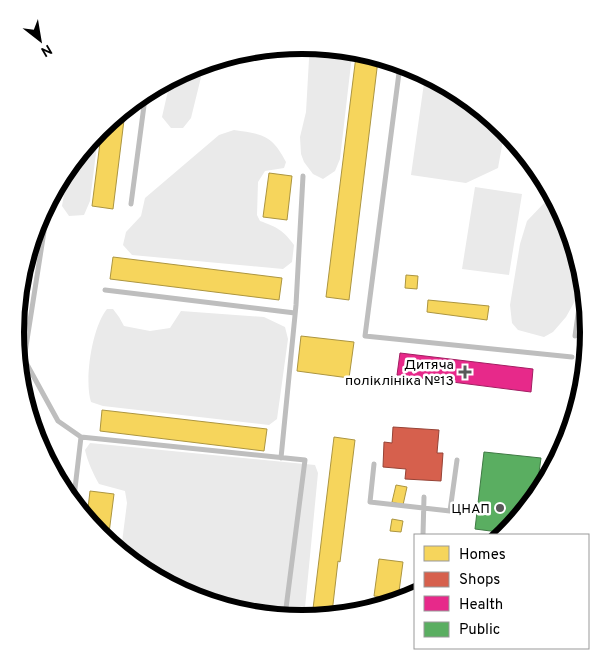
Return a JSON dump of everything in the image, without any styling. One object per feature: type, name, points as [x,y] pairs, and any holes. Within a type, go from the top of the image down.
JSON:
[{"type":"lane","points":[[399,72],[365,336],[572,357]]},
{"type":"lane","points":[[131,204],[144,103]]},
{"type":"lane","points":[[281,458],[295,314],[303,176]]},
{"type":"lane","points":[[24,347],[45,226]]},
{"type":"lane","points":[[105,290],[295,314]]},
{"type":"lane","points":[[575,336],[579,306]]},
{"type":"lane","points":[[26,365],[58,421],[81,437],[305,460],[286,610]]},
{"type":"lane","points":[[75,492],[81,437]]},
{"type":"lane","points":[[374,464],[370,502],[450,511],[457,460]]},
{"type":"lane","points":[[423,534],[424,497]]},
{"type":"shaded area","points":[[310,54],[352,58],[340,159],[335,171],[323,179],[313,174],[304,162],[301,154],[300,137],[306,112]]},
{"type":"shaded area","points":[[202,73],[191,118],[183,128],[171,128],[162,117],[169,88]]},
{"type":"shaded area","points":[[424,82],[471,111],[503,140],[498,168],[466,183],[411,175]]},
{"type":"shaded area","points":[[234,130],[266,137],[276,146],[286,162],[284,168],[265,171],[258,182],[257,215],[260,221],[283,232],[294,245],[292,262],[283,269],[132,255],[123,245],[126,232],[141,216],[145,198],[219,135]]},
{"type":"shaded area","points":[[97,144],[90,201],[84,215],[69,216],[62,206],[65,186]]},
{"type":"shaded area","points":[[475,187],[522,194],[509,275],[462,269]]},
{"type":"shaded area","points":[[547,200],[559,226],[571,260],[577,289],[576,299],[566,317],[553,332],[544,337],[518,330],[512,323],[510,305],[520,244],[527,221]]},
{"type":"shaded area","points":[[107,309],[113,309],[124,326],[150,331],[170,328],[181,311],[264,317],[285,327],[288,339],[277,419],[269,425],[103,406],[91,402],[88,381],[91,354],[97,328]]},
{"type":"shaded area","points":[[90,443],[315,465],[318,473],[305,610],[266,608],[230,601],[179,582],[133,553],[122,543],[127,503],[125,491],[99,484],[85,450]]},
{"type":"building: Homes","points":[[356,59],[377,64],[349,300],[326,297]]},
{"type":"building: Homes","points":[[124,119],[113,209],[92,206],[100,140]]},
{"type":"building: Homes","points":[[269,173],[292,176],[287,220],[263,217]]},
{"type":"building: Homes","points":[[113,257],[282,278],[279,300],[110,279]]},
{"type":"building: Homes","points":[[406,275],[418,276],[417,289],[405,288]]},
{"type":"building: Homes","points":[[428,300],[489,306],[487,320],[427,312]]},
{"type":"building: Homes","points":[[301,336],[354,342],[349,378],[297,371]]},
{"type":"building: Homes","points":[[102,410],[267,429],[264,451],[100,431]]},
{"type":"building: Homes","points":[[334,437],[355,440],[333,609],[313,610]]},
{"type":"building: Homes","points":[[396,485],[407,487],[403,505],[392,502]]},
{"type":"building: Homes","points":[[90,491],[114,494],[109,533],[105,529],[88,509]]},
{"type":"building: Homes","points":[[392,519],[403,521],[401,532],[390,531]]},
{"type":"building: Homes","points":[[379,559],[403,562],[399,592],[384,597],[374,596]]},
{"type":"building: Shops","points":[[393,427],[439,430],[437,453],[443,453],[441,481],[405,479],[406,469],[383,467],[384,442],[392,443]]},
{"type":"building: Health","name":"Дитяча поліклініка №13","points":[[400,353],[533,369],[531,392],[397,375]]},
{"type":"building: Public","name":"ЦНАП","points":[[484,452],[541,458],[538,479],[523,501],[499,529],[496,532],[475,529]]},
{"type":"place","name":"Дитяча поліклініка №13","points":[[465,372]]},
{"type":"place","name":"ЦНАП","points":[[500,508]]}]
